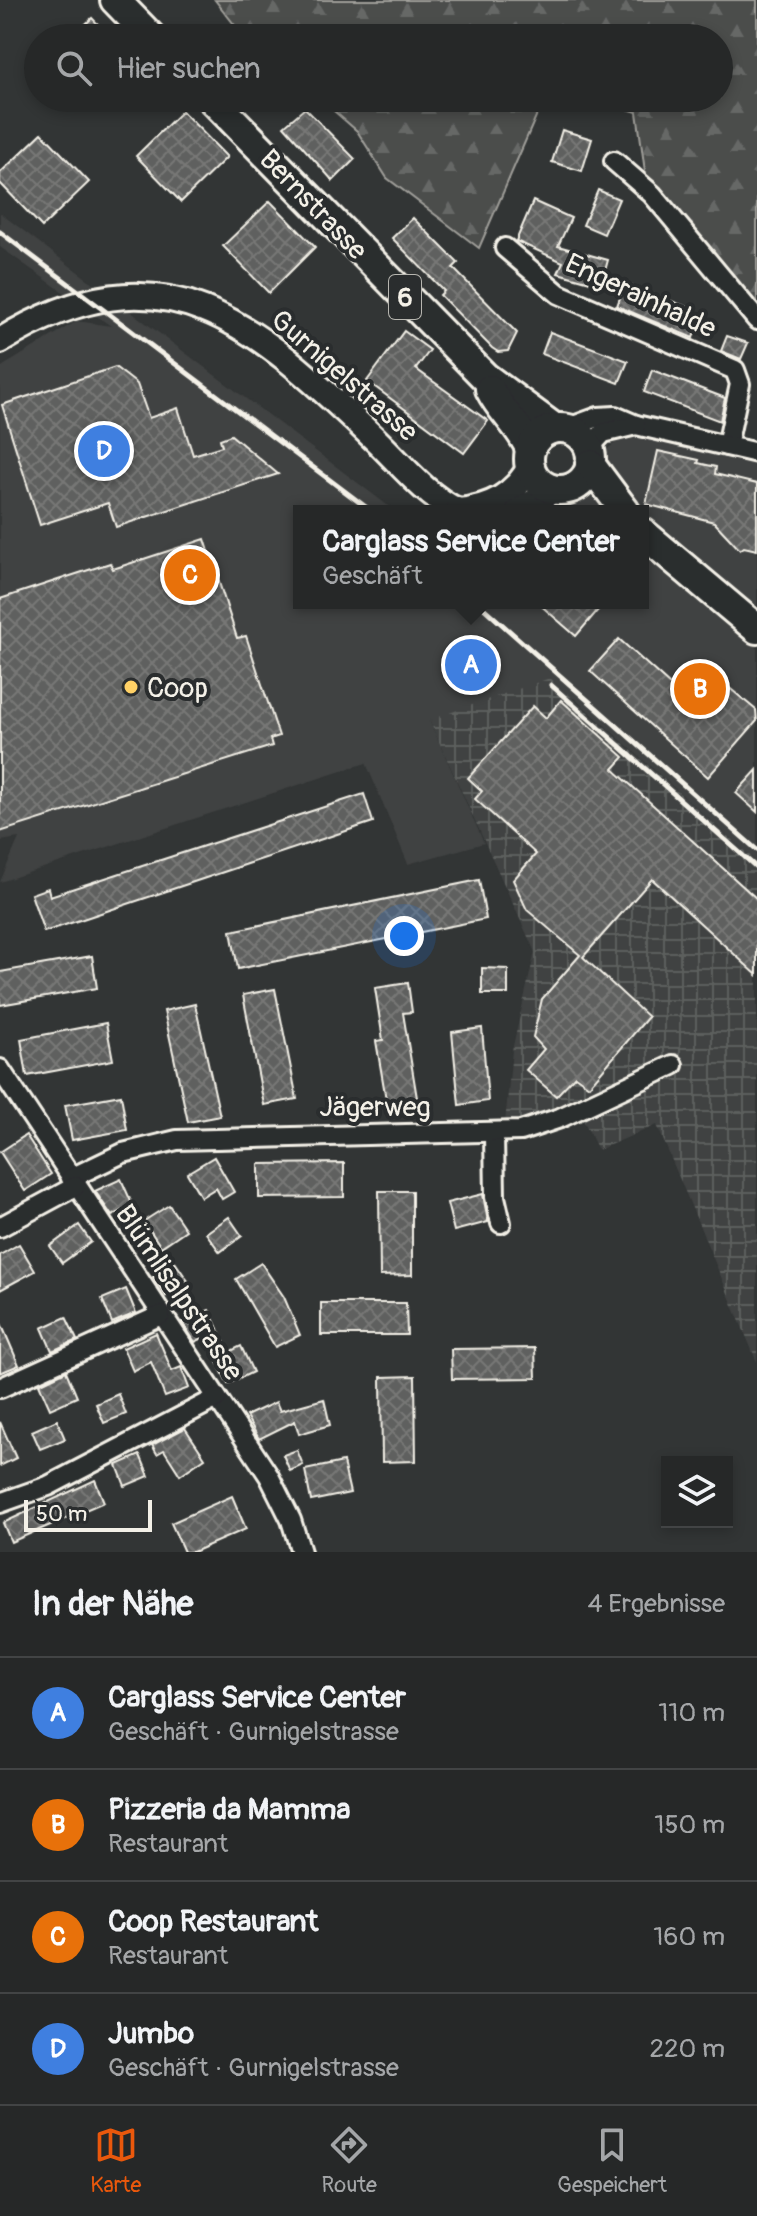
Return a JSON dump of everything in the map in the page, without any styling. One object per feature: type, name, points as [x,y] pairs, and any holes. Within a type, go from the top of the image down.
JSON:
[{"type":"main road","points":[[115,0],[138,24]]},
{"type":"main road","name":"Bernstrasse","points":[[225,112],[485,377],[561,428]]},
{"type":"main road","name":"Gurnigelstrasse","points":[[0,341],[58,312],[116,296],[175,300],[214,312],[241,324],[287,357],[427,489],[450,505]]},
{"type":"main road","name":"Bernstrasse","points":[[485,377],[499,407],[520,430],[530,458]]},
{"type":"main road","points":[[593,505],[563,489],[537,481],[530,458],[540,435],[561,428],[580,435],[621,505]]},
{"type":"main road","points":[[530,505],[586,477],[590,456]]},
{"type":"main road","name":"Gurnigelstrasse","points":[[485,505],[503,498],[518,486],[530,458]]},
{"type":"main road","points":[[649,538],[757,629]]},
{"type":"street","points":[[614,161],[652,194],[757,320]]},
{"type":"street","name":"Engerainhalde","points":[[505,248],[559,294],[735,370],[740,384],[727,446]]},
{"type":"street","points":[[561,428],[607,416],[757,453]]},
{"type":"street","points":[[590,456],[603,433],[636,425]]},
{"type":"street","name":"Jägerweg","points":[[0,1227],[123,1153],[177,1140],[521,1131],[560,1118],[673,1065]]},
{"type":"street","name":"Blümlisalpstrasse","points":[[0,1069],[283,1500],[301,1552]]},
{"type":"street","points":[[494,1134],[495,1197],[501,1223]]},
{"type":"street","points":[[0,1388],[161,1315]]},
{"type":"street","points":[[0,1503],[48,1486],[217,1398]]},
{"type":"shaded area","points":[[0,213],[387,505],[293,505],[293,609],[649,609],[649,505],[552,505],[590,464],[636,425],[757,453],[757,604],[747,621],[757,629],[757,862],[574,698],[429,720],[484,843],[408,864],[366,763],[0,882],[19,838],[0,841],[0,368],[77,321],[111,326],[0,247]]},
{"type":"shaded area","points":[[550,678],[757,862],[757,1362],[657,1125],[598,1150],[578,1109],[504,1134],[512,1050],[535,952],[429,720]]},
{"type":"green space","points":[[215,0],[757,0],[757,312],[646,179],[637,112],[733,112],[733,24],[234,24]]},
{"type":"green space","points":[[335,112],[538,112],[479,248],[387,178],[357,131]]},
{"type":"building","points":[[183,112],[227,157],[181,202],[136,156]]},
{"type":"building","points":[[300,112],[309,112],[355,159],[333,181],[284,126]]},
{"type":"building","points":[[562,130],[592,139],[582,171],[552,162]]},
{"type":"building","points":[[42,133],[89,182],[42,227],[0,183],[0,173]]},
{"type":"building","points":[[598,190],[619,199],[604,234],[583,225]]},
{"type":"building","points":[[270,201],[315,247],[269,293],[223,246]]},
{"type":"building","points":[[533,201],[571,218],[558,246],[608,260],[601,285],[558,273],[563,262],[516,241]]},
{"type":"building","points":[[413,218],[458,263],[453,268],[517,333],[508,351],[498,352],[492,348],[440,295],[444,291],[392,238]]},
{"type":"building","points":[[625,284],[693,309],[690,318],[699,321],[693,338],[617,306]]},
{"type":"building","points":[[404,331],[430,350],[416,369],[488,421],[464,453],[367,381]]},
{"type":"building","points":[[550,332],[628,361],[619,383],[542,354]]},
{"type":"building","points":[[727,336],[748,343],[741,359],[721,351]]},
{"type":"building","points":[[115,367],[137,384],[149,418],[178,408],[193,455],[222,446],[220,439],[231,435],[278,474],[116,527],[108,503],[40,525],[2,405]]},
{"type":"building","points":[[652,370],[725,398],[720,421],[644,392]]},
{"type":"building","points":[[658,451],[699,460],[698,463],[716,467],[715,474],[757,484],[757,550],[744,547],[740,550],[714,522],[646,504]]},
{"type":"building","name":"Coop","points":[[205,539],[237,638],[246,636],[279,736],[270,739],[272,746],[0,832],[0,599],[110,563],[113,569]]},
{"type":"building","points":[[545,609],[599,609],[576,636]]},
{"type":"building","points":[[619,639],[679,693],[697,671],[709,671],[756,710],[757,721],[708,777],[590,671]]},
{"type":"building","points":[[472,645],[484,681],[469,686],[458,650]]},
{"type":"building","points":[[561,700],[624,757],[613,769],[757,899],[757,975],[652,879],[583,957],[648,1017],[589,1086],[575,1076],[556,1096],[526,1070],[544,1049],[533,1037],[542,999],[580,955],[527,910],[513,880],[536,854],[475,799],[482,791],[468,778],[533,706],[546,718]]},
{"type":"building","points":[[757,770],[757,812],[736,793]]},
{"type":"building","points":[[364,794],[373,822],[44,932],[31,894],[48,888],[50,896]]},
{"type":"building","points":[[479,880],[486,919],[238,969],[231,931]]},
{"type":"building","points":[[92,956],[97,988],[0,1005],[0,972]]},
{"type":"building","points":[[482,968],[508,969],[508,994],[482,994]]},
{"type":"building","points":[[408,983],[412,1012],[403,1013],[419,1110],[389,1117],[376,1041],[383,1040],[375,988]]},
{"type":"building","points":[[275,989],[297,1099],[264,1105],[243,995]]},
{"type":"building","points":[[195,1004],[220,1116],[188,1122],[164,1011]]},
{"type":"building","points":[[106,1023],[113,1060],[27,1076],[21,1039]]},
{"type":"building","points":[[482,1028],[488,1101],[459,1105],[452,1032]]},
{"type":"building","points":[[121,1095],[127,1130],[72,1140],[65,1105]]},
{"type":"building","points":[[26,1135],[51,1174],[25,1191],[0,1152]]},
{"type":"building","points":[[214,1157],[234,1192],[222,1199],[216,1188],[201,1197],[187,1173]]},
{"type":"building","points":[[344,1163],[344,1197],[259,1198],[259,1164]]},
{"type":"building","points":[[121,1179],[133,1206],[112,1216],[95,1191]]},
{"type":"building","points":[[379,1191],[412,1191],[412,1275],[380,1276]]},
{"type":"building","points":[[483,1194],[488,1222],[454,1231],[447,1203]]},
{"type":"building","points":[[169,1205],[186,1230],[161,1247],[144,1221]]},
{"type":"building","points":[[229,1217],[242,1236],[220,1252],[206,1233]]},
{"type":"building","points":[[79,1225],[91,1242],[62,1263],[50,1246]]},
{"type":"building","points":[[19,1244],[35,1271],[0,1290],[0,1255]]},
{"type":"building","points":[[175,1262],[188,1281],[166,1296],[153,1277]]},
{"type":"building","points":[[261,1263],[284,1297],[300,1335],[275,1347],[236,1279]]},
{"type":"building","points":[[126,1289],[136,1313],[112,1323],[102,1299]]},
{"type":"building","points":[[321,1303],[406,1303],[407,1335],[321,1335]]},
{"type":"building","points":[[209,1310],[229,1352],[241,1346],[253,1372],[228,1384],[205,1337],[195,1342],[182,1322]]},
{"type":"building","points":[[66,1317],[77,1340],[52,1351],[42,1328]]},
{"type":"building","points":[[0,1321],[19,1365],[0,1373]]},
{"type":"building","points":[[156,1333],[172,1371],[181,1367],[189,1388],[165,1397],[151,1362],[133,1371],[123,1348]]},
{"type":"building","points":[[535,1348],[536,1378],[452,1379],[451,1349]]},
{"type":"building","points":[[66,1371],[77,1397],[50,1409],[39,1384]]},
{"type":"building","points":[[415,1376],[416,1461],[382,1462],[381,1377]]},
{"type":"building","points":[[118,1394],[126,1414],[104,1423],[96,1404]]},
{"type":"building","points":[[324,1399],[330,1425],[299,1434],[295,1421],[259,1439],[246,1416],[276,1402],[280,1411]]},
{"type":"building","points":[[57,1420],[65,1439],[40,1449],[32,1431]]},
{"type":"building","points":[[0,1422],[16,1458],[0,1466]]},
{"type":"building","points":[[185,1428],[205,1458],[180,1475],[164,1450],[157,1454],[152,1445]]},
{"type":"building","points":[[297,1450],[303,1465],[290,1471],[283,1455]]},
{"type":"building","points":[[140,1455],[149,1476],[125,1486],[117,1465]]},
{"type":"building","points":[[343,1462],[350,1493],[311,1501],[305,1470]]},
{"type":"building","points":[[95,1480],[104,1502],[11,1542],[3,1523]]},
{"type":"building","points":[[232,1496],[246,1529],[193,1552],[184,1552],[171,1523]]},
{"type":"railway","points":[[0,232],[363,505]]},
{"type":"railway","points":[[485,609],[757,850]]},
{"type":"railway","points":[[551,685],[757,868]]},
{"type":"place","name":"Jumbo","points":[[104,451]]},
{"type":"place","name":"Coop Restaurant","points":[[190,575]]},
{"type":"place","name":"Carglass Service Center","points":[[471,665]]},
{"type":"place","name":"Coop","points":[[131,687]]},
{"type":"place","name":"Pizzeria da Mamma","points":[[700,689]]}]
